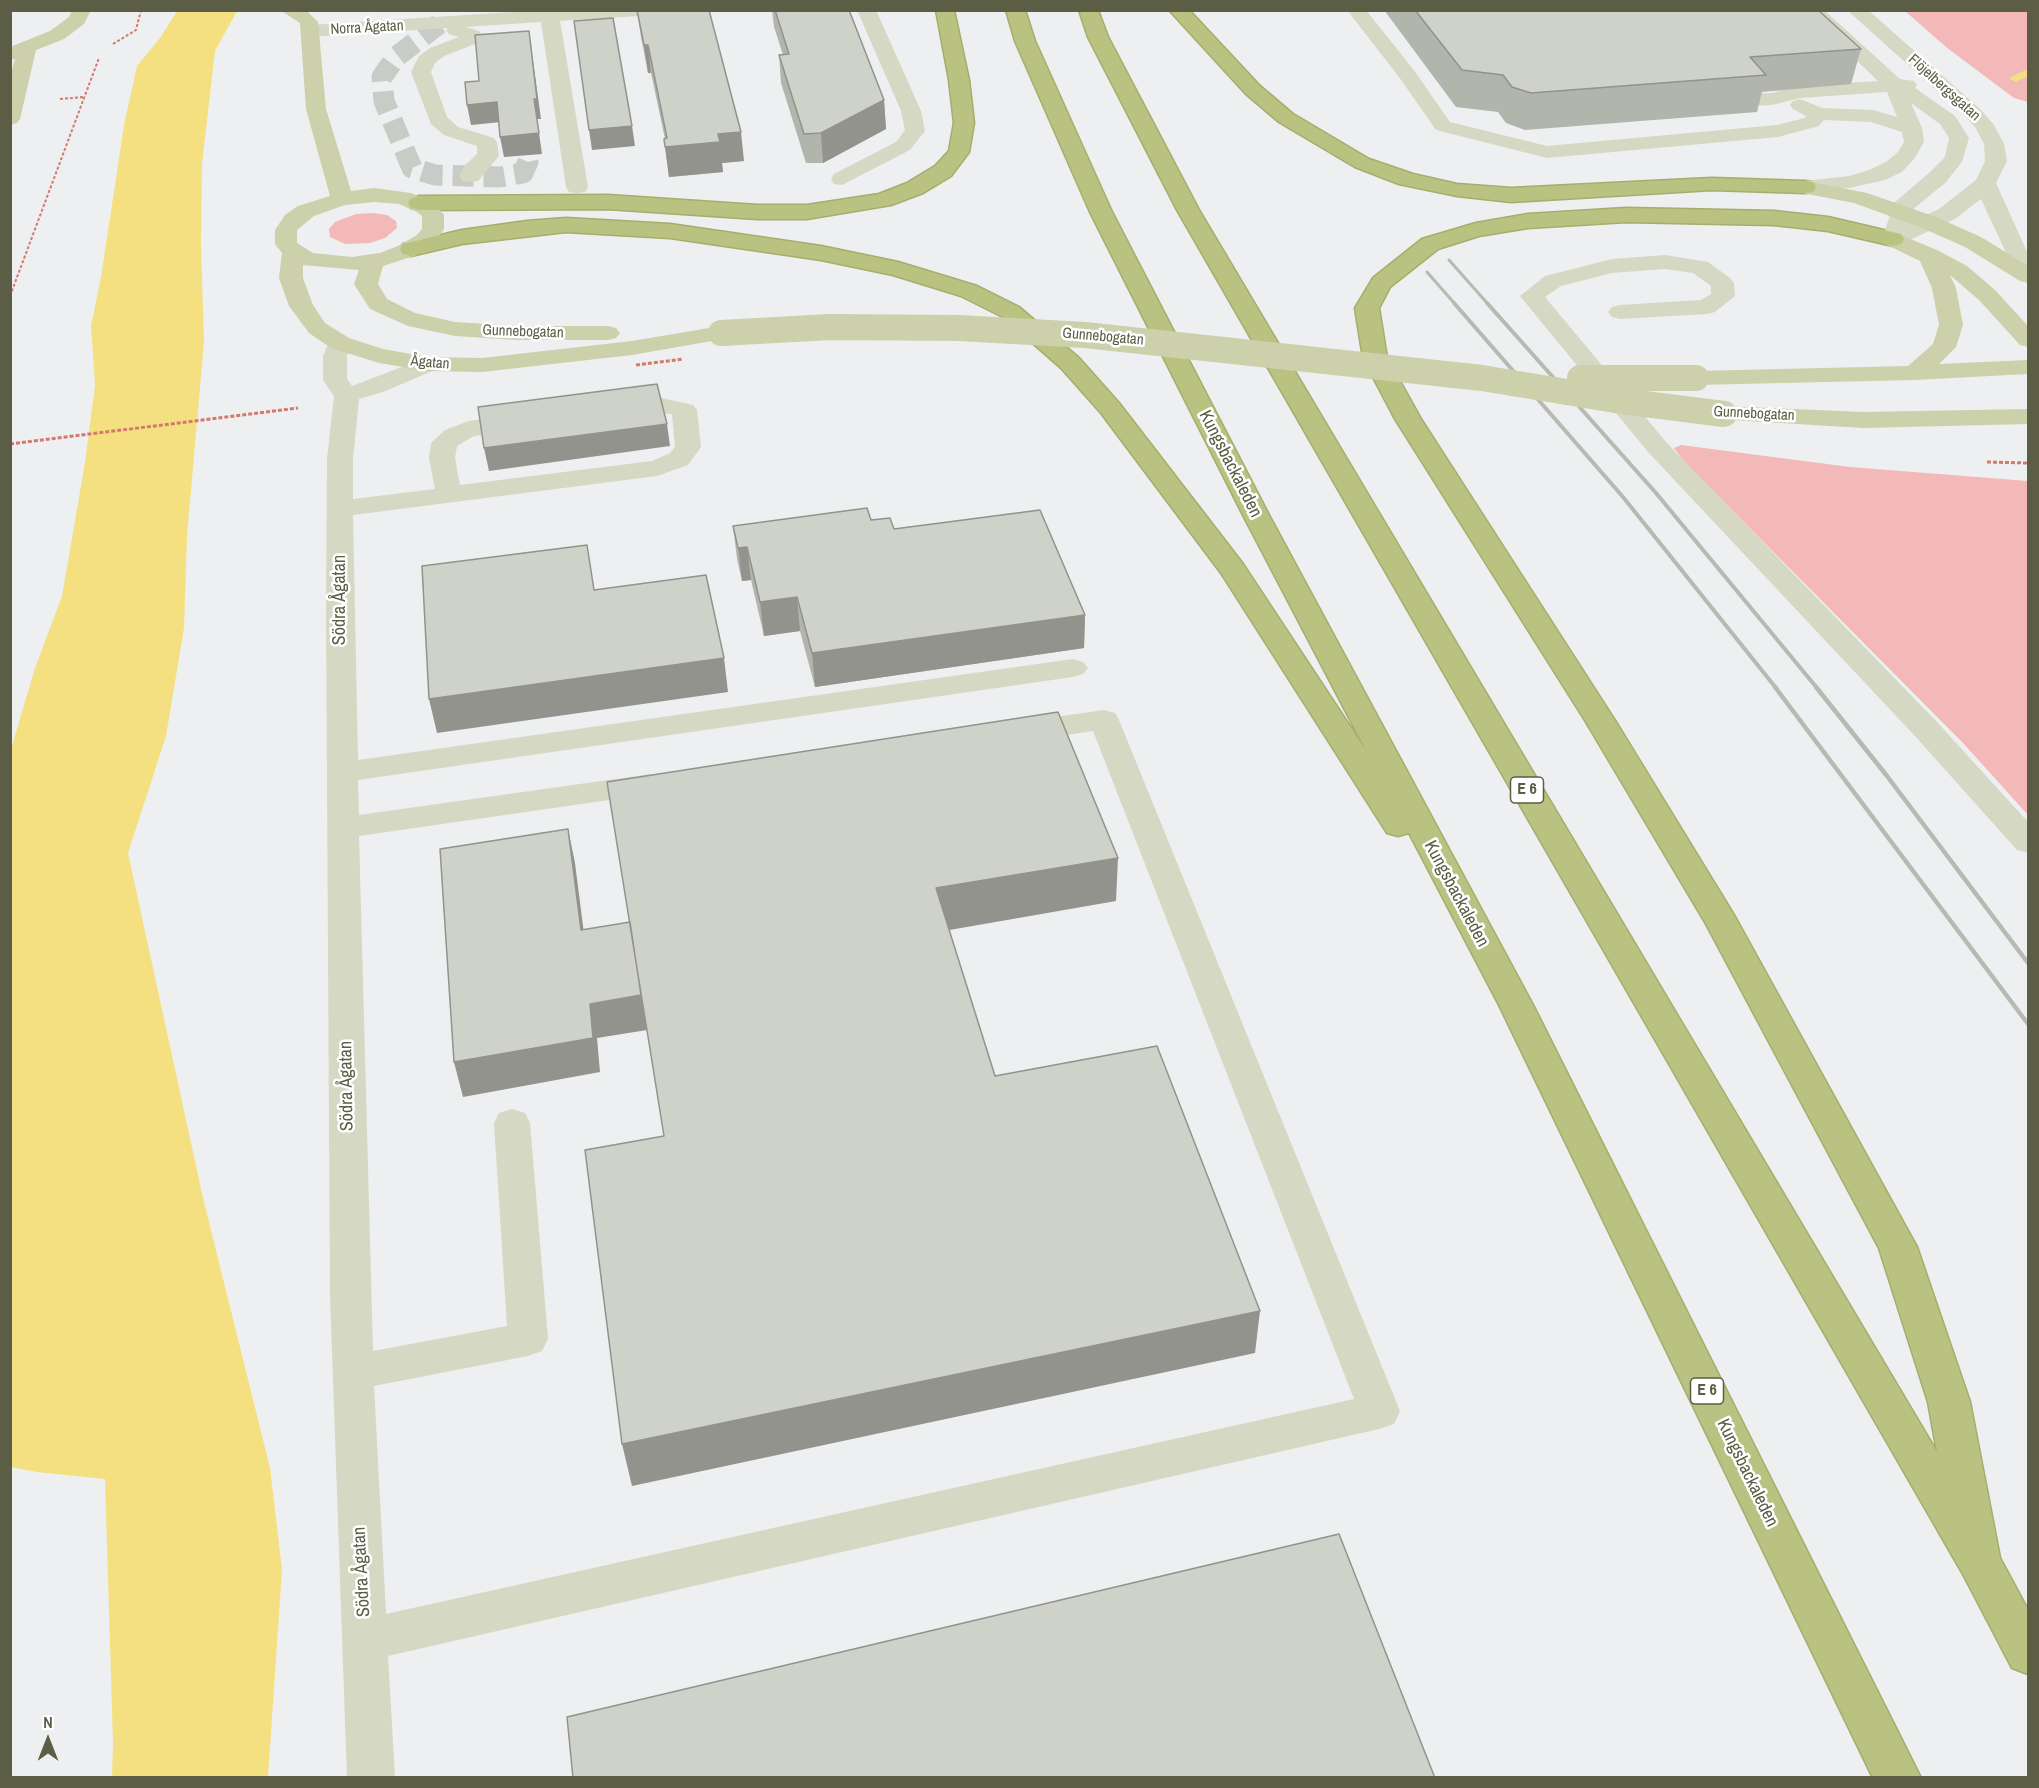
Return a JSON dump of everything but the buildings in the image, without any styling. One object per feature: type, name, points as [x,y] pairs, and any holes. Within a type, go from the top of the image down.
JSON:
[{"type":"highway","points":[[419,203],[608,202],[777,212],[836,209],[883,200],[915,188],[943,171],[959,152],[964,123],[959,80],[945,10]]},
{"type":"highway","name":"Kungsbackaleden","points":[[1015,10],[1025,41],[1101,212],[1262,528],[1516,1005],[1898,1778]]},
{"type":"highway","name":"E 6","points":[[1088,10],[1098,37],[1188,210],[1979,1562],[2028,1653]]},
{"type":"highway","points":[[1178,10],[1253,90],[1286,118],[1362,163],[1407,179],[1457,190],[1511,195],[1712,184],[1805,187]]},
{"type":"highway","points":[[1897,226],[1828,224],[1773,218],[1626,215],[1528,221],[1476,230],[1430,244],[1381,283],[1367,308],[1375,358],[1408,419],[1601,722],[1722,923],[1898,1247],[1949,1402],[1979,1562]]},
{"type":"highway","points":[[411,249],[462,237],[566,225],[670,231],[821,254],[898,269],[969,291],[1011,312],[1070,363],[1110,408],[1233,570],[1516,1005]]},
{"type":"main road","points":[[10,119],[19,52],[69,28],[82,10]]},
{"type":"main road","points":[[289,10],[303,16],[309,22],[316,108],[342,199]]},
{"type":"main road","points":[[1805,187],[1858,198],[1897,226],[1929,255],[1959,271],[1987,295],[2028,340]]},
{"type":"main road","name":"Ågatan","points":[[419,203],[384,196],[342,199],[314,208],[293,220],[284,234],[286,244],[293,252],[291,278],[301,306],[317,328],[340,343],[379,356],[428,364],[482,365],[628,341]]},
{"type":"main road","points":[[293,252],[308,259],[352,264],[411,249],[425,240],[434,225],[430,210],[419,203]]},
{"type":"main road","points":[[1928,222],[1973,242],[2028,275]]},
{"type":"main road","points":[[1914,374],[1944,347],[1952,325],[1944,288],[1929,255]]},
{"type":"main road","name":"Gunnebogatan","points":[[374,260],[366,284],[378,304],[408,319],[455,329],[628,341],[830,327],[970,328],[1085,335],[1191,345],[1482,378],[1621,401],[1724,414],[1863,420],[2028,417]]},
{"type":"main road","name":"Gunnebogatan","points":[[1482,378],[1696,378],[1914,374],[2028,367]]},
{"type":"street","name":"Norra Ågatan","points":[[311,31],[639,10]]},
{"type":"street","points":[[842,179],[903,146],[915,131],[911,111],[866,10]]},
{"type":"street","points":[[1356,10],[1406,73],[1443,126],[1547,152],[1778,131],[1812,122],[1818,114]]},
{"type":"street","name":"Flöjelbergsgatan","points":[[1813,10],[1893,84],[1927,104],[1948,120],[1959,138],[1955,158],[1937,178],[1912,197],[1897,226]]},
{"type":"street","name":"Flöjelbergsgatan","points":[[1856,10],[1984,125],[1994,144],[1996,161],[1985,183],[1963,203],[1928,222],[1897,226]]},
{"type":"street","points":[[550,16],[577,187]]},
{"type":"street","points":[[439,24],[479,36],[437,52],[426,60],[421,72],[438,120],[451,131],[487,142],[488,156],[470,176]]},
{"type":"street","points":[[1406,73],[1431,72]]},
{"type":"street","points":[[1747,100],[1772,99],[1800,92],[1893,84],[1942,85]]},
{"type":"street","name":"Flöjelbergsgatan","points":[[1893,84],[1912,128]]},
{"type":"street","points":[[1772,99],[1796,104],[1818,114],[1873,116],[1912,128],[1914,142],[1907,155],[1894,166],[1877,175],[1858,180],[1805,187]]},
{"type":"street","points":[[1985,183],[1996,212],[2028,275]]},
{"type":"street","points":[[1620,312],[1707,307],[1723,296],[1722,283],[1700,267],[1665,262],[1612,266],[1553,281],[1532,296],[1657,447],[1925,728],[2028,842]]},
{"type":"street","points":[[340,343],[335,356],[335,380],[347,395],[374,387],[428,364]]},
{"type":"street","name":"Södra Ågatan","points":[[347,395],[340,459],[340,509],[350,1295],[371,1778]]},
{"type":"street","points":[[340,509],[657,468],[679,459],[688,447],[684,410],[657,405],[589,413]]},
{"type":"street","points":[[449,495],[442,458],[444,443],[454,435],[470,429],[555,418]]},
{"type":"street","points":[[342,772],[1073,668]]},
{"type":"street","points":[[366,1640],[1379,1411],[1104,720],[987,736]]},
{"type":"street","points":[[343,828],[683,780]]},
{"type":"street","points":[[354,1372],[528,1339],[512,1123]]},
{"type":"path","points":[[108,47],[135,30],[141,10]]},
{"type":"path","points":[[10,296],[83,97],[99,58],[104,52]]},
{"type":"path","points":[[10,444],[217,418]]},
{"type":"shaded area","points":[[177,11],[237,11],[215,51],[202,164],[201,245],[204,341],[187,536],[184,628],[166,736],[128,853],[203,1198],[270,1468],[282,1570],[268,1777],[112,1777],[105,1479],[11,1467],[11,749],[35,668],[62,596],[85,463],[95,385],[91,326],[101,277],[124,125],[137,66],[160,38]]},
{"type":"shaded area","points":[[1905,11],[2028,11],[2028,102],[2014,98],[1946,47]]},
{"type":"shaded area","points":[[356,214],[387,215],[396,221],[397,228],[385,238],[370,243],[345,244],[330,237],[329,229],[335,222]]},
{"type":"shaded area","points":[[1681,445],[1850,467],[2028,481],[2028,815],[1963,743],[1686,464],[1674,448]]},
{"type":"waterway","points":[[2015,78],[2028,72]]},
{"type":"tunnel","points":[[439,24],[396,57],[382,77],[384,101],[412,168],[435,175],[499,177],[523,173],[528,162],[516,111]]},
{"type":"railway","points":[[1449,260],[1488,304]]},
{"type":"railway","points":[[1427,272],[1455,304]]},
{"type":"railway","points":[[1454,303],[1623,497],[1776,688]]},
{"type":"railway","points":[[1487,303],[1656,493],[1817,688]]},
{"type":"railway","points":[[1775,687],[2028,1024]]},
{"type":"railway","points":[[1816,687],[1887,776],[2028,963]]}]
